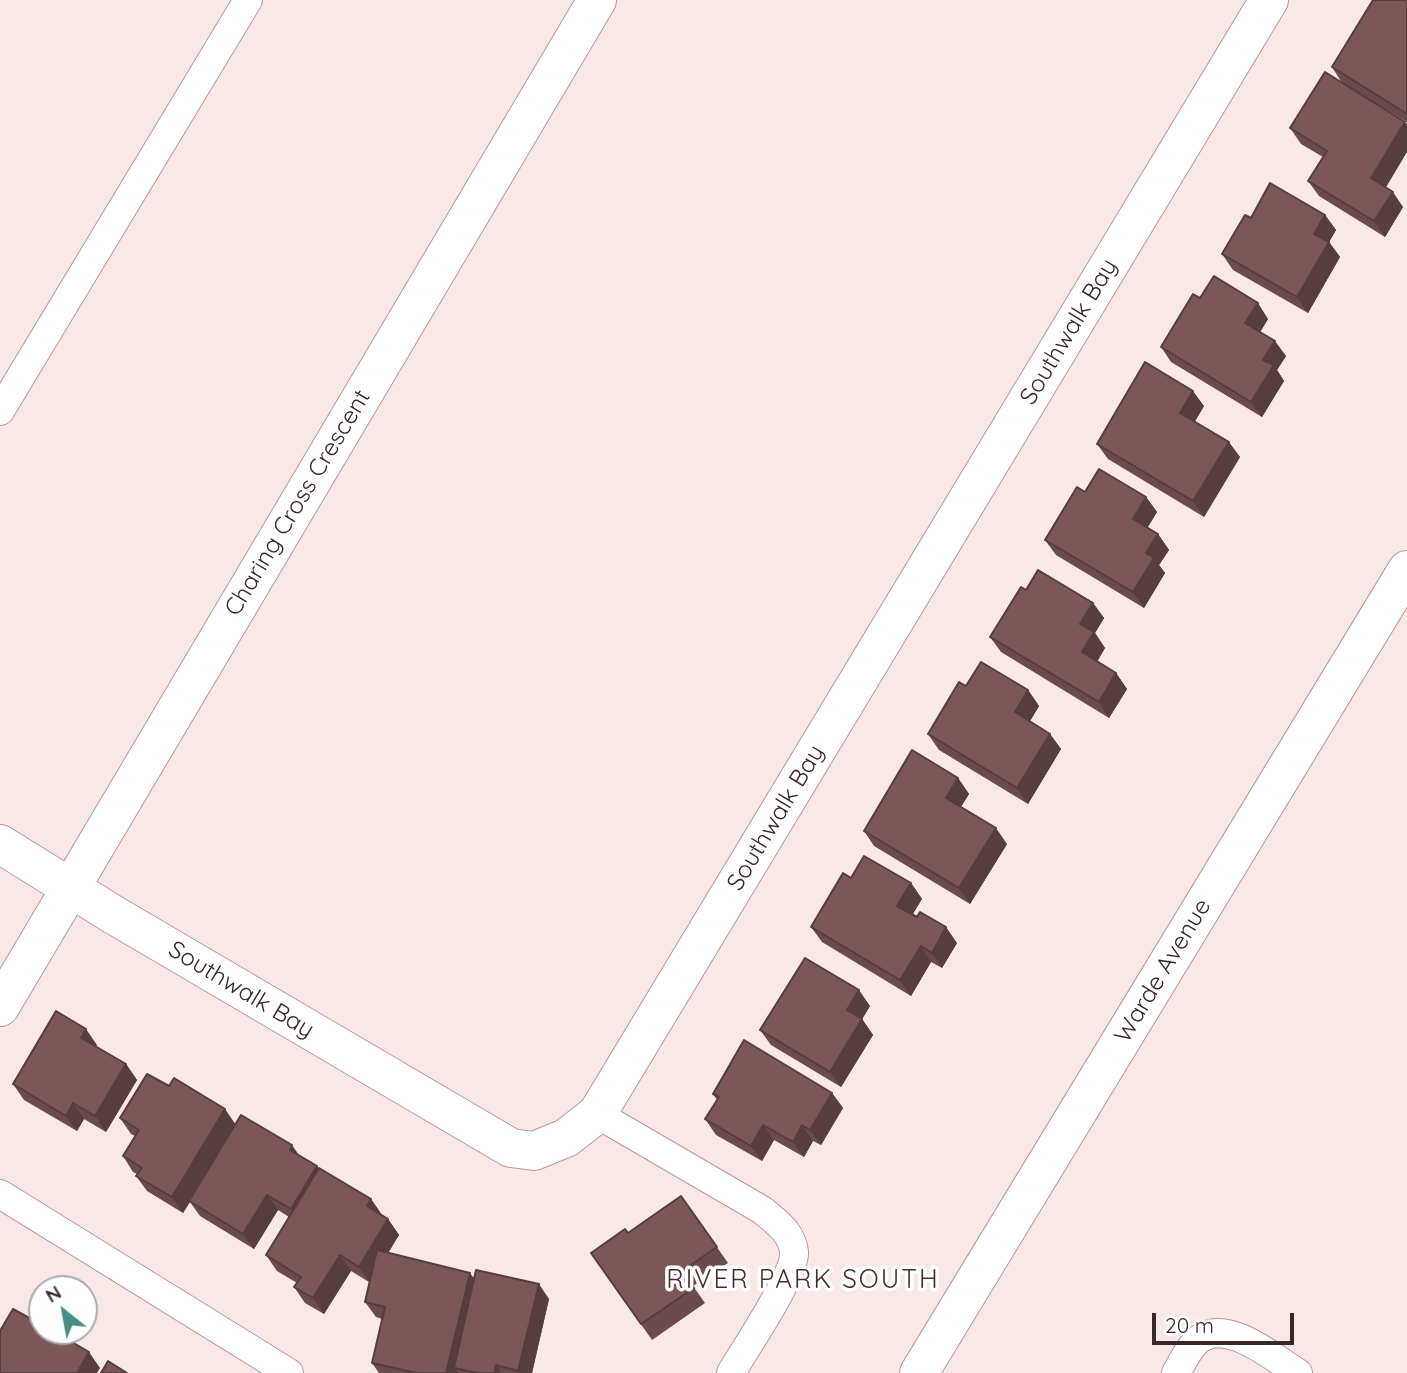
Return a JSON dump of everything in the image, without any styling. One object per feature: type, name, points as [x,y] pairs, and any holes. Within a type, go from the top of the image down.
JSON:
[{"type":"street","name":"Charing Cross Crescent","points":[[0,1007],[597,0]]},
{"type":"street","name":"Southwalk Bay","points":[[0,844],[114,915],[511,1148],[534,1151],[566,1138],[597,1114],[1269,0]]},
{"type":"street","name":"Warde Avenue","points":[[919,1373],[1407,570]]},
{"type":"lane","points":[[0,411],[248,0]]},
{"type":"lane","points":[[597,1114],[762,1210],[785,1229],[794,1254],[786,1279],[730,1373]]},
{"type":"lane","points":[[0,1194],[289,1373]]},
{"type":"lane","points":[[1176,1373],[1195,1343],[1208,1335],[1230,1334],[1245,1339],[1298,1373]]},
{"type":"building","points":[[1373,0],[1407,0],[1407,114],[1332,67]]},
{"type":"building","points":[[1325,72],[1405,122],[1371,178],[1393,192],[1374,221],[1308,181],[1327,151],[1290,128]]},
{"type":"building","points":[[1270,183],[1325,215],[1314,234],[1329,242],[1297,297],[1222,254],[1245,215],[1251,218]]},
{"type":"building","points":[[1214,276],[1258,303],[1245,323],[1275,341],[1263,360],[1274,365],[1251,402],[1161,347],[1193,294],[1200,298]]},
{"type":"building","points":[[1145,362],[1193,391],[1180,413],[1229,442],[1193,501],[1097,444]]},
{"type":"building","points":[[1099,469],[1146,497],[1133,519],[1158,534],[1146,553],[1154,558],[1133,592],[1045,540],[1077,487],[1085,492]]},
{"type":"building","points":[[1038,570],[1093,603],[1080,624],[1094,632],[1082,652],[1116,673],[1099,702],[990,637],[1021,587],[1026,590]]},
{"type":"building","points":[[981,662],[1028,690],[1015,712],[1050,734],[1017,788],[928,734],[959,682],[966,686]]},
{"type":"building","points":[[912,750],[958,778],[946,798],[996,828],[959,888],[864,831]]},
{"type":"building","points":[[864,856],[911,883],[897,906],[917,917],[920,912],[946,927],[932,953],[921,946],[900,980],[811,927],[843,873],[851,878]]},
{"type":"building","points":[[805,958],[859,990],[847,1010],[862,1019],[830,1072],[760,1030]]},
{"type":"building","points":[[56,1011],[86,1029],[81,1038],[126,1064],[95,1116],[73,1103],[66,1116],[13,1084]]},
{"type":"building","points":[[744,1040],[832,1093],[810,1130],[802,1125],[793,1142],[763,1125],[751,1146],[705,1119],[719,1097],[713,1094]]},
{"type":"building","points":[[147,1074],[169,1086],[174,1078],[225,1109],[172,1197],[136,1176],[142,1168],[123,1156],[139,1130],[120,1118]]},
{"type":"building","points":[[241,1115],[292,1145],[290,1150],[317,1166],[291,1209],[267,1195],[243,1234],[189,1201]]},
{"type":"building","points":[[319,1168],[371,1199],[367,1206],[388,1219],[359,1267],[340,1255],[313,1298],[294,1287],[301,1277],[266,1255]]},
{"type":"building","points":[[681,1196],[717,1247],[682,1271],[694,1288],[641,1324],[591,1253],[625,1229],[628,1233]]},
{"type":"building","points":[[377,1250],[470,1273],[446,1373],[417,1373],[372,1363],[385,1307],[365,1302]]},
{"type":"building","points":[[476,1270],[539,1284],[518,1371],[496,1365],[494,1373],[454,1368]]},
{"type":"building","points":[[13,1309],[28,1317],[28,1345],[77,1345],[89,1352],[77,1373],[0,1373],[0,1331]]},
{"type":"building","points":[[108,1361],[127,1373],[101,1373]]},
{"type":"district","name":"RIVER PARK SOUTH","points":[[803,1280]]}]
